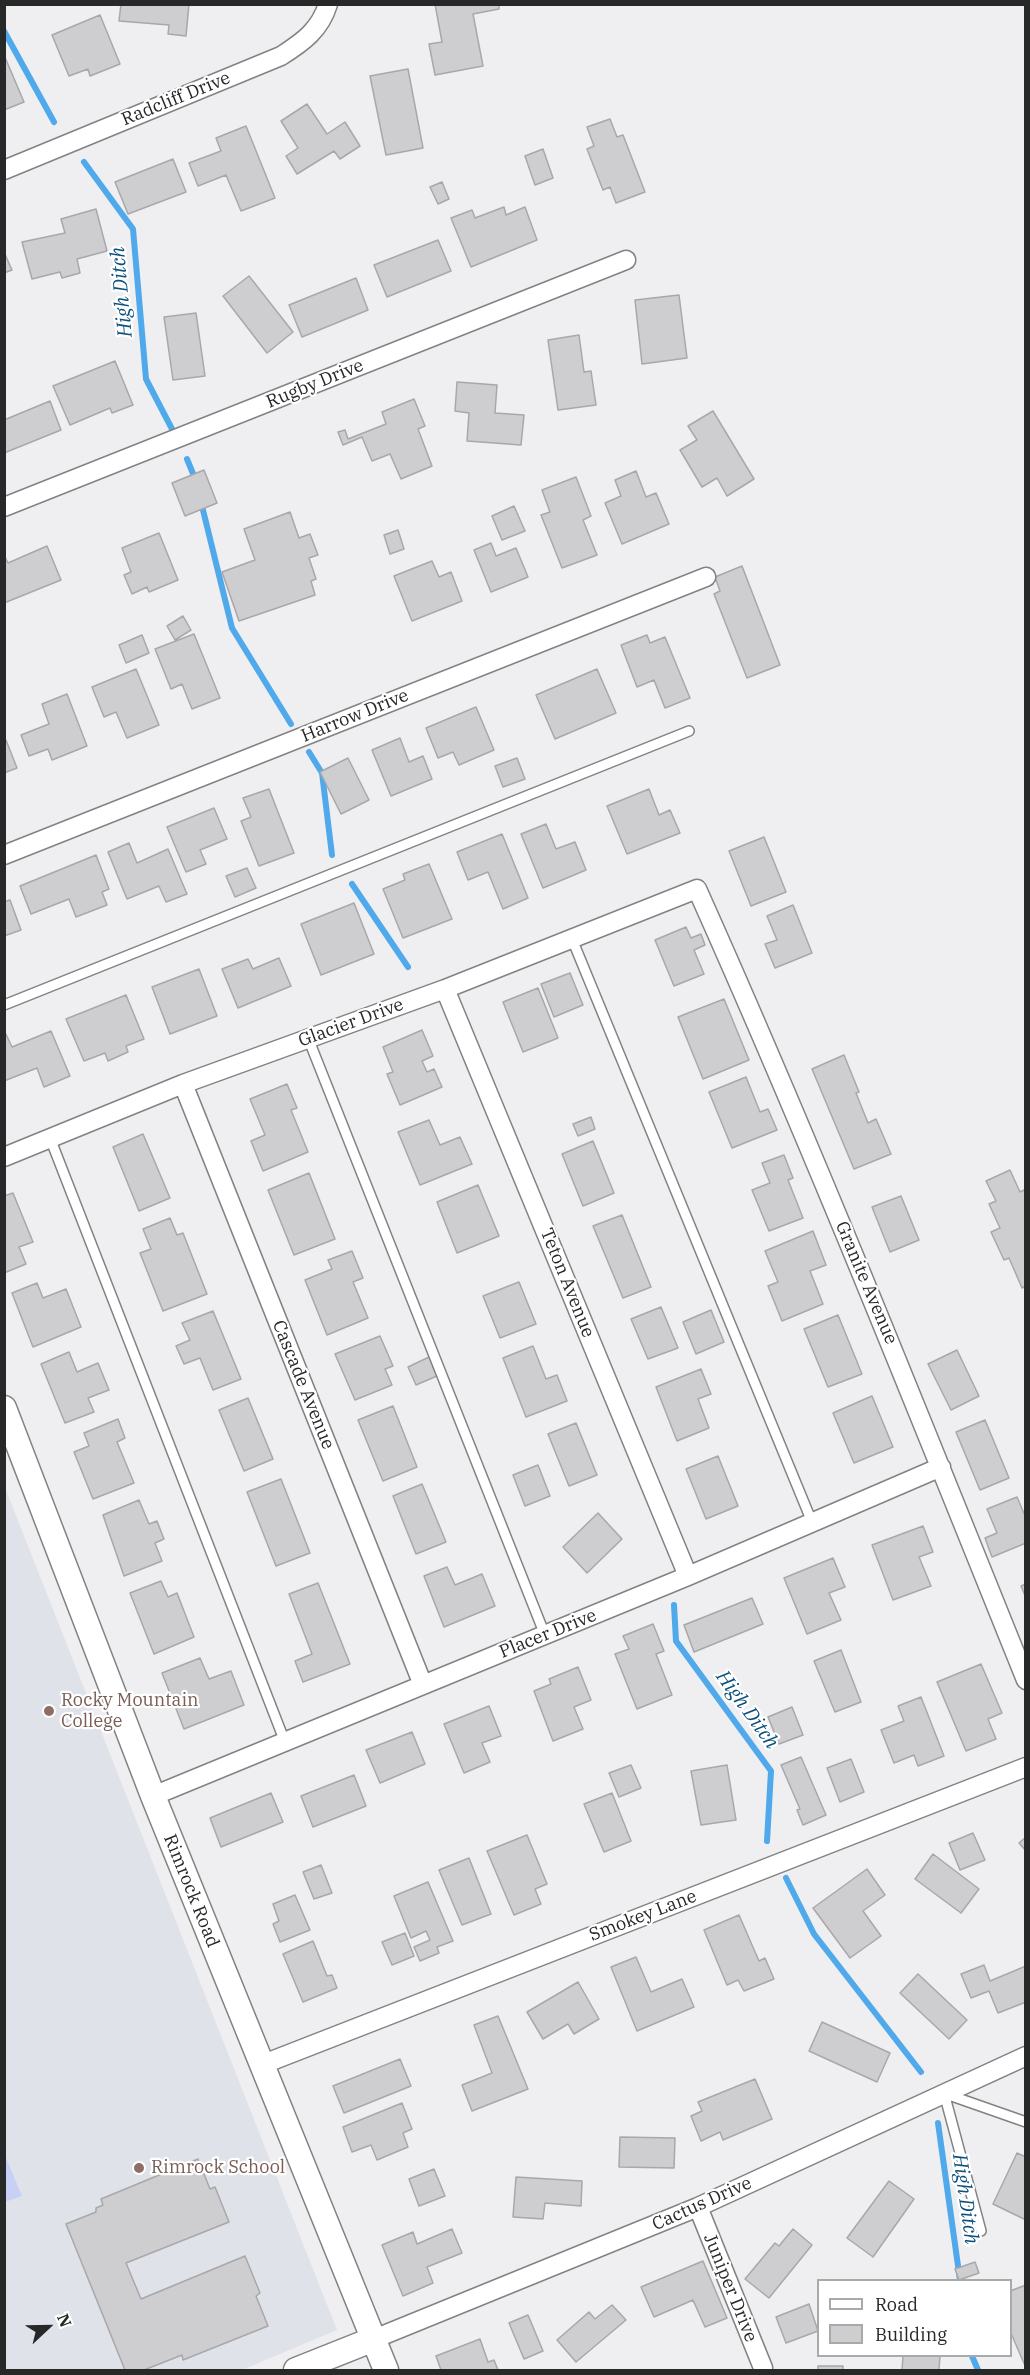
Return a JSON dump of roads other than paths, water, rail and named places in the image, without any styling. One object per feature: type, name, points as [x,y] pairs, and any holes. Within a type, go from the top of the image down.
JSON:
[{"type":"main road","name":"Rimrock Road","points":[[4,1408],[153,1796],[386,2370]]},
{"type":"main road","points":[[296,2370],[374,2339]]},
{"type":"street","name":"Radcliff Drive","points":[[4,170],[281,56],[309,37],[325,15],[328,4]]},
{"type":"street","name":"Rugby Drive","points":[[4,507],[626,260]]},
{"type":"street","name":"Harrow Drive","points":[[4,855],[706,577]]},
{"type":"street","name":"Glacier Drive","points":[[4,1157],[183,1084],[445,989],[697,889]]},
{"type":"street","name":"Granite Avenue","points":[[697,889],[752,1010],[941,1467],[1026,1680]]},
{"type":"street","name":"Teton Avenue","points":[[445,989],[688,1576]]},
{"type":"street","name":"Cascade Avenue","points":[[183,1084],[423,1685]]},
{"type":"street","name":"Placer Drive","points":[[153,1796],[688,1576],[941,1467]]},
{"type":"street","name":"Smokey Lane","points":[[261,2065],[1026,1767]]},
{"type":"street","name":"Cactus Drive","points":[[374,2339],[698,2207],[1026,2056]]},
{"type":"street","name":"Juniper Drive","points":[[698,2207],[763,2368]]},
{"type":"lane","points":[[4,1005],[689,731]]},
{"type":"lane","points":[[572,939],[812,1522]]},
{"type":"lane","points":[[308,1038],[545,1635]]},
{"type":"lane","points":[[50,1138],[285,1742]]},
{"type":"lane","points":[[944,2093],[1026,2122]]},
{"type":"lane","points":[[944,2093],[981,2231]]},
{"type":"waterway","name":"High Ditch","points":[[4,31],[54,122]]},
{"type":"waterway","name":"High Ditch","points":[[84,162],[133,229],[146,379],[172,429]]},
{"type":"waterway","name":"High Ditch","points":[[187,459],[196,481]]},
{"type":"waterway","name":"High Ditch","points":[[201,502],[232,628],[291,724]]},
{"type":"waterway","name":"High Ditch","points":[[309,752],[322,773],[332,855]]},
{"type":"waterway","name":"High Ditch","points":[[352,884],[408,967]]},
{"type":"waterway","name":"High Ditch","points":[[674,1605],[676,1641],[771,1771],[767,1841]]},
{"type":"waterway","name":"High Ditch","points":[[786,1878],[814,1934],[921,2072]]},
{"type":"waterway","name":"High Ditch","points":[[938,2123],[960,2279]]},
{"type":"waterway","name":"High Ditch","points":[[972,2357],[978,2370]]},
{"type":"place","name":"Rocky Mountain College","points":[[49,1711]]},
{"type":"place","name":"Rimrock School","points":[[139,2168]]}]
